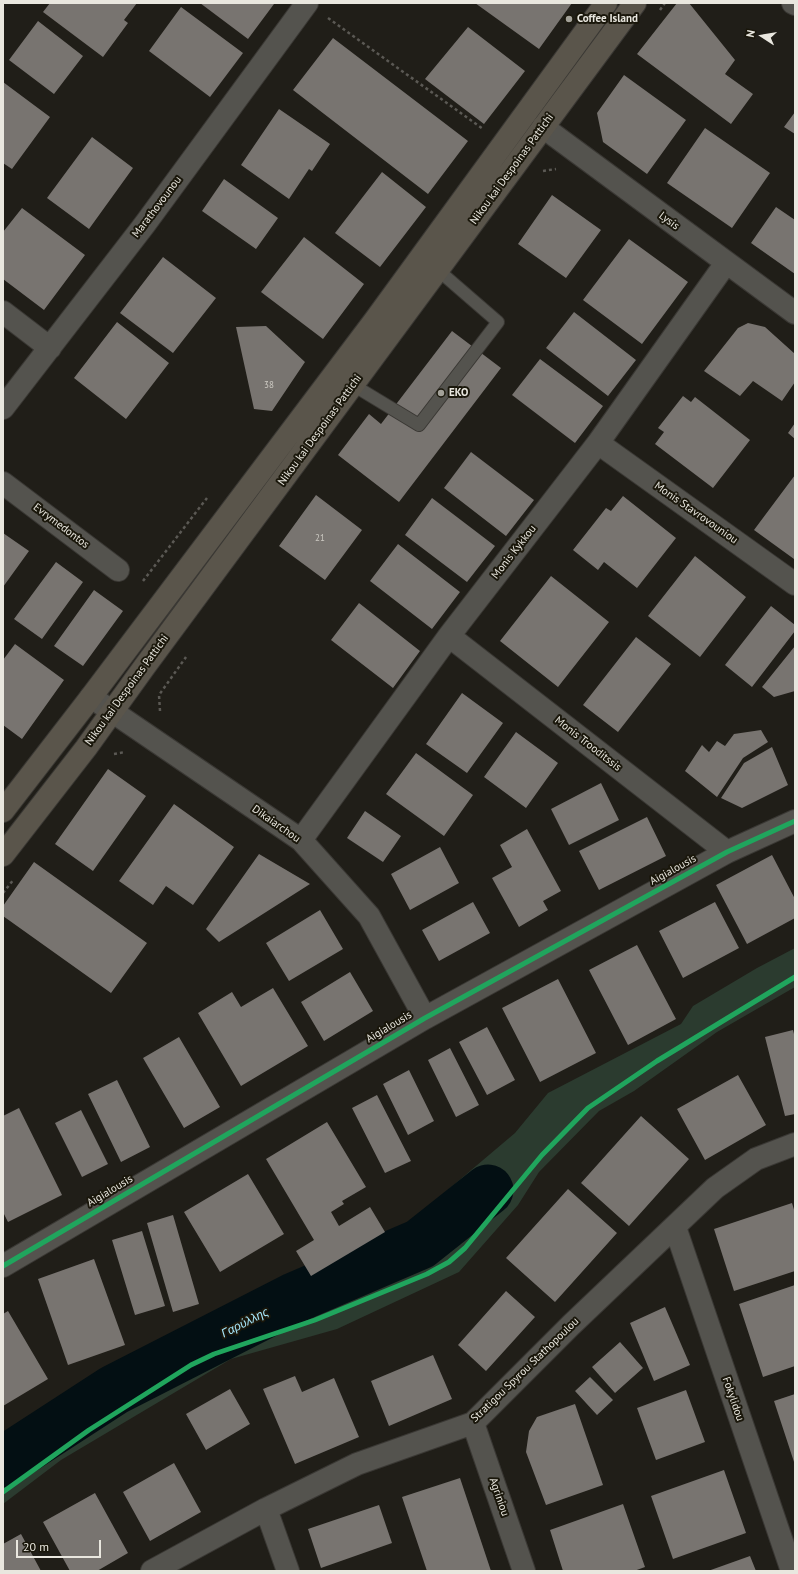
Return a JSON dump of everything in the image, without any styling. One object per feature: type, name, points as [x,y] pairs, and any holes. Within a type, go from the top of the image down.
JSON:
[{"type":"main road","name":"Nikou kai Despoinas Pattichi","points":[[3,811],[91,697],[422,257],[606,3]]},
{"type":"main road","name":"Nikou kai Despoinas Pattichi","points":[[3,855],[86,748],[635,3]]},
{"type":"street","name":"Marathovounou","points":[[3,408],[150,218],[307,3]]},
{"type":"street","name":"Lysis","points":[[543,127],[795,313]]},
{"type":"street","name":"Monis Kykkou","points":[[300,840],[449,636],[598,443],[726,263]]},
{"type":"street","points":[[3,312],[50,348]]},
{"type":"street","name":"Monis Stavrovouniou","points":[[598,443],[795,584]]},
{"type":"street","name":"Evrymedontos","points":[[3,483],[118,570]]},
{"type":"street","name":"Monis Trooditssis","points":[[449,636],[727,852]]},
{"type":"street","name":"Dikaiarchou","points":[[91,697],[300,840],[369,916],[425,1018]]},
{"type":"street","name":"Aigialousis","points":[[3,1266],[425,1018],[727,852],[795,821]]},
{"type":"street","name":"Stratigou Spyrou Stathopoulou","points":[[152,1571],[266,1509],[357,1464],[474,1423],[571,1325],[716,1188],[756,1158],[795,1144]]},
{"type":"street","name":"Fokylidou","points":[[675,1226],[792,1571]]},
{"type":"street","name":"Agriniou","points":[[474,1423],[524,1571]]},
{"type":"street","points":[[266,1509],[288,1571]]},
{"type":"lane","points":[[352,386],[419,425],[498,322],[438,270]]},
{"type":"path","points":[[326,17],[487,132]]},
{"type":"path","points":[[161,715],[159,695],[168,683]]},
{"type":"path","points":[[110,758],[114,754],[129,752]]},
{"type":"green space","points":[[795,948],[795,987],[717,1032],[634,1091],[599,1111],[539,1172],[518,1205],[459,1272],[337,1329],[231,1359],[61,1460],[3,1504],[3,1442],[70,1402],[184,1344],[273,1291],[309,1283],[405,1226],[515,1133],[548,1093],[681,1024],[693,1006],[757,968]]},
{"type":"building","points":[[50,3],[137,3],[124,20],[128,23],[103,57],[43,12]]},
{"type":"building","points":[[200,3],[272,3],[274,4],[248,39]]},
{"type":"building","points":[[475,3],[572,3],[539,49]]},
{"type":"building","points":[[677,3],[689,3],[735,60],[725,74],[753,94],[731,124],[637,54]]},
{"type":"building","points":[[181,7],[243,53],[210,97],[149,51]]},
{"type":"building","points":[[38,21],[83,56],[54,94],[9,60]]},
{"type":"building","points":[[468,27],[525,71],[484,124],[425,79]]},
{"type":"building","points":[[333,38],[468,141],[428,194],[293,90]]},
{"type":"building","points":[[624,75],[686,120],[647,174],[603,142],[597,113]]},
{"type":"building","points":[[3,82],[50,117],[12,169],[3,163]]},
{"type":"building","points":[[279,109],[330,144],[312,171],[309,169],[289,199],[241,165]]},
{"type":"building","points":[[795,112],[795,134],[784,127]]},
{"type":"building","points":[[705,128],[770,173],[732,228],[667,183]]},
{"type":"building","points":[[92,137],[133,168],[89,229],[47,198]]},
{"type":"building","points":[[382,172],[426,207],[380,267],[335,233]]},
{"type":"building","points":[[224,179],[278,218],[256,249],[202,211]]},
{"type":"building","points":[[552,195],[601,230],[566,278],[518,244]]},
{"type":"building","points":[[776,207],[795,220],[795,274],[751,243]]},
{"type":"building","points":[[22,208],[85,255],[44,310],[3,279],[3,232]]},
{"type":"building","points":[[304,237],[364,284],[323,339],[261,292]]},
{"type":"building","points":[[629,239],[688,282],[642,344],[583,300]]},
{"type":"building","points":[[163,257],[216,298],[173,353],[120,313]]},
{"type":"building","points":[[574,312],[636,360],[608,396],[546,348]]},
{"type":"building","points":[[117,322],[169,363],[126,419],[74,378]]},
{"type":"building","points":[[748,323],[765,327],[795,354],[795,382],[782,401],[753,381],[740,396],[704,371],[738,328]]},
{"type":"building","points":[[266,326],[305,362],[272,411],[254,409],[236,327]]},
{"type":"building","points":[[452,331],[501,368],[399,502],[338,455],[369,414],[381,424]]},
{"type":"building","points":[[540,359],[603,406],[575,443],[512,395]]},
{"type":"building","points":[[683,396],[691,402],[695,397],[750,440],[713,488],[655,444],[664,432],[658,428]]},
{"type":"building","points":[[795,423],[795,439],[788,433]]},
{"type":"building","points":[[471,452],[534,500],[506,536],[444,488]]},
{"type":"building","points":[[795,475],[795,557],[794,559],[754,530]]},
{"type":"building","points":[[316,495],[362,530],[325,580],[279,546]]},
{"type":"building","points":[[623,496],[676,538],[637,588],[604,562],[598,570],[573,550],[606,508],[611,511]]},
{"type":"building","points":[[432,498],[495,546],[467,582],[405,535]]},
{"type":"building","points":[[3,533],[29,551],[3,587]]},
{"type":"building","points":[[398,544],[460,592],[432,629],[370,581]]},
{"type":"building","points":[[695,556],[746,597],[700,657],[648,616]]},
{"type":"building","points":[[56,562],[83,582],[42,639],[14,619]]},
{"type":"building","points":[[551,576],[609,622],[558,687],[500,641]]},
{"type":"building","points":[[94,590],[123,611],[83,666],[54,646]]},
{"type":"building","points":[[359,603],[420,651],[393,688],[331,640]]},
{"type":"building","points":[[771,606],[795,625],[795,631],[752,687],[725,665]]},
{"type":"building","points":[[636,637],[671,664],[618,732],[583,705]]},
{"type":"building","points":[[15,644],[64,680],[22,739],[3,725],[3,660]]},
{"type":"building","points":[[795,646],[795,691],[774,697],[762,687]]},
{"type":"building","points":[[462,693],[503,723],[467,773],[426,744]]},
{"type":"building","points":[[761,730],[768,742],[743,758],[717,797],[685,771],[702,745],[709,752],[717,741],[725,746],[734,734]]},
{"type":"building","points":[[516,732],[558,763],[526,808],[484,777]]},
{"type":"building","points":[[772,747],[788,785],[742,808],[721,798],[744,763]]},
{"type":"building","points":[[416,753],[473,795],[444,836],[386,794]]},
{"type":"building","points":[[108,769],[146,796],[93,871],[55,844]]},
{"type":"building","points":[[601,783],[619,820],[569,845],[551,809]]},
{"type":"building","points":[[174,804],[234,847],[193,905],[166,886],[153,905],[119,881]]},
{"type":"building","points":[[365,811],[401,836],[383,862],[347,838]]},
{"type":"building","points":[[647,817],[666,856],[599,890],[579,851]]},
{"type":"building","points":[[527,829],[561,891],[543,901],[548,910],[519,927],[492,878],[512,867],[500,845]]},
{"type":"building","points":[[440,847],[459,883],[410,910],[391,874]]},
{"type":"building","points":[[259,854],[310,884],[219,942],[206,929]]},
{"type":"building","points":[[772,855],[795,899],[795,918],[747,944],[716,885]]},
{"type":"building","points":[[34,862],[147,943],[111,993],[3,916],[3,906]]},
{"type":"building","points":[[473,902],[490,933],[439,961],[422,930]]},
{"type":"building","points":[[715,902],[739,948],[683,978],[659,931]]},
{"type":"building","points":[[320,910],[343,949],[289,981],[266,943]]},
{"type":"building","points":[[637,945],[676,1019],[628,1045],[589,970]]},
{"type":"building","points":[[350,972],[373,1011],[324,1041],[301,1002]]},
{"type":"building","points":[[558,979],[596,1053],[540,1082],[502,1008]]},
{"type":"building","points":[[273,988],[308,1046],[241,1086],[198,1013],[232,992],[241,1007]]},
{"type":"building","points":[[487,1027],[515,1080],[487,1095],[459,1042]]},
{"type":"building","points":[[793,1030],[795,1038],[795,1114],[785,1116],[765,1037]]},
{"type":"building","points":[[179,1037],[220,1107],[184,1128],[143,1058]]},
{"type":"building","points":[[450,1048],[479,1105],[456,1117],[428,1060]]},
{"type":"building","points":[[409,1070],[434,1121],[408,1135],[383,1084]]},
{"type":"building","points":[[738,1075],[766,1125],[705,1160],[677,1109]]},
{"type":"building","points":[[117,1080],[150,1147],[121,1162],[88,1094]]},
{"type":"building","points":[[377,1095],[411,1161],[385,1173],[352,1108]]},
{"type":"building","points":[[19,1108],[62,1195],[8,1222],[3,1212],[3,1116]]},
{"type":"building","points":[[81,1110],[108,1164],[82,1177],[55,1123]]},
{"type":"building","points":[[641,1116],[689,1159],[629,1226],[581,1183]]},
{"type":"building","points":[[327,1122],[366,1187],[342,1201],[344,1204],[331,1212],[339,1226],[370,1207],[385,1232],[311,1276],[296,1251],[314,1240],[266,1159]]},
{"type":"building","points":[[248,1174],[284,1234],[220,1272],[184,1212]]},
{"type":"building","points":[[568,1189],[617,1233],[555,1302],[506,1258]]},
{"type":"building","points":[[792,1203],[795,1213],[795,1271],[734,1291],[714,1229]]},
{"type":"building","points":[[173,1215],[199,1304],[173,1312],[147,1223]]},
{"type":"building","points":[[142,1231],[165,1306],[135,1315],[112,1240]]},
{"type":"building","points":[[94,1259],[125,1345],[68,1365],[38,1279]]},
{"type":"building","points":[[795,1285],[795,1366],[763,1377],[739,1304]]},
{"type":"building","points":[[506,1291],[535,1317],[486,1371],[458,1345]]},
{"type":"building","points":[[665,1307],[690,1365],[654,1381],[630,1323]]},
{"type":"building","points":[[8,1311],[48,1379],[3,1406],[3,1314]]},
{"type":"building","points":[[620,1342],[643,1368],[615,1393],[592,1367]]},
{"type":"building","points":[[433,1355],[452,1399],[389,1426],[371,1381]]},
{"type":"building","points":[[295,1376],[302,1392],[334,1378],[359,1437],[295,1464],[263,1389]]},
{"type":"building","points":[[590,1377],[613,1400],[597,1415],[575,1391]]},
{"type":"building","points":[[230,1389],[250,1424],[206,1450],[186,1414]]},
{"type":"building","points":[[686,1390],[705,1442],[656,1460],[637,1408]]},
{"type":"building","points":[[795,1394],[795,1465],[774,1401]]},
{"type":"building","points":[[575,1404],[603,1485],[546,1505],[526,1452],[529,1431],[537,1417]]},
{"type":"building","points":[[174,1463],[201,1512],[150,1541],[123,1492]]},
{"type":"building","points":[[724,1470],[746,1533],[673,1559],[651,1496]]},
{"type":"building","points":[[460,1478],[491,1571],[427,1571],[402,1497]]},
{"type":"building","points":[[95,1493],[128,1553],[97,1571],[70,1571],[43,1522]]},
{"type":"building","points":[[623,1504],[645,1567],[634,1571],[563,1571],[550,1530]]},
{"type":"building","points":[[379,1505],[392,1543],[321,1568],[308,1529]]},
{"type":"building","points":[[21,1534],[41,1571],[3,1571],[3,1544]]},
{"type":"building","points":[[750,1556],[756,1571],[708,1571]]},
{"type":"waterway","name":"Γαρύλλης","points":[[3,1462],[114,1390],[294,1298],[420,1244],[488,1190]]},
{"type":"cycle path","points":[[3,1266],[425,1018],[727,852],[795,821]]},
{"type":"cycle path","points":[[3,1492],[89,1430],[191,1365],[214,1354],[315,1320],[427,1274],[449,1262],[465,1248],[542,1155],[588,1108],[657,1061],[795,977]]},
{"type":"place","name":"Coffee Island","points":[[569,19]]},
{"type":"place","name":"EKO","points":[[441,393]]}]
